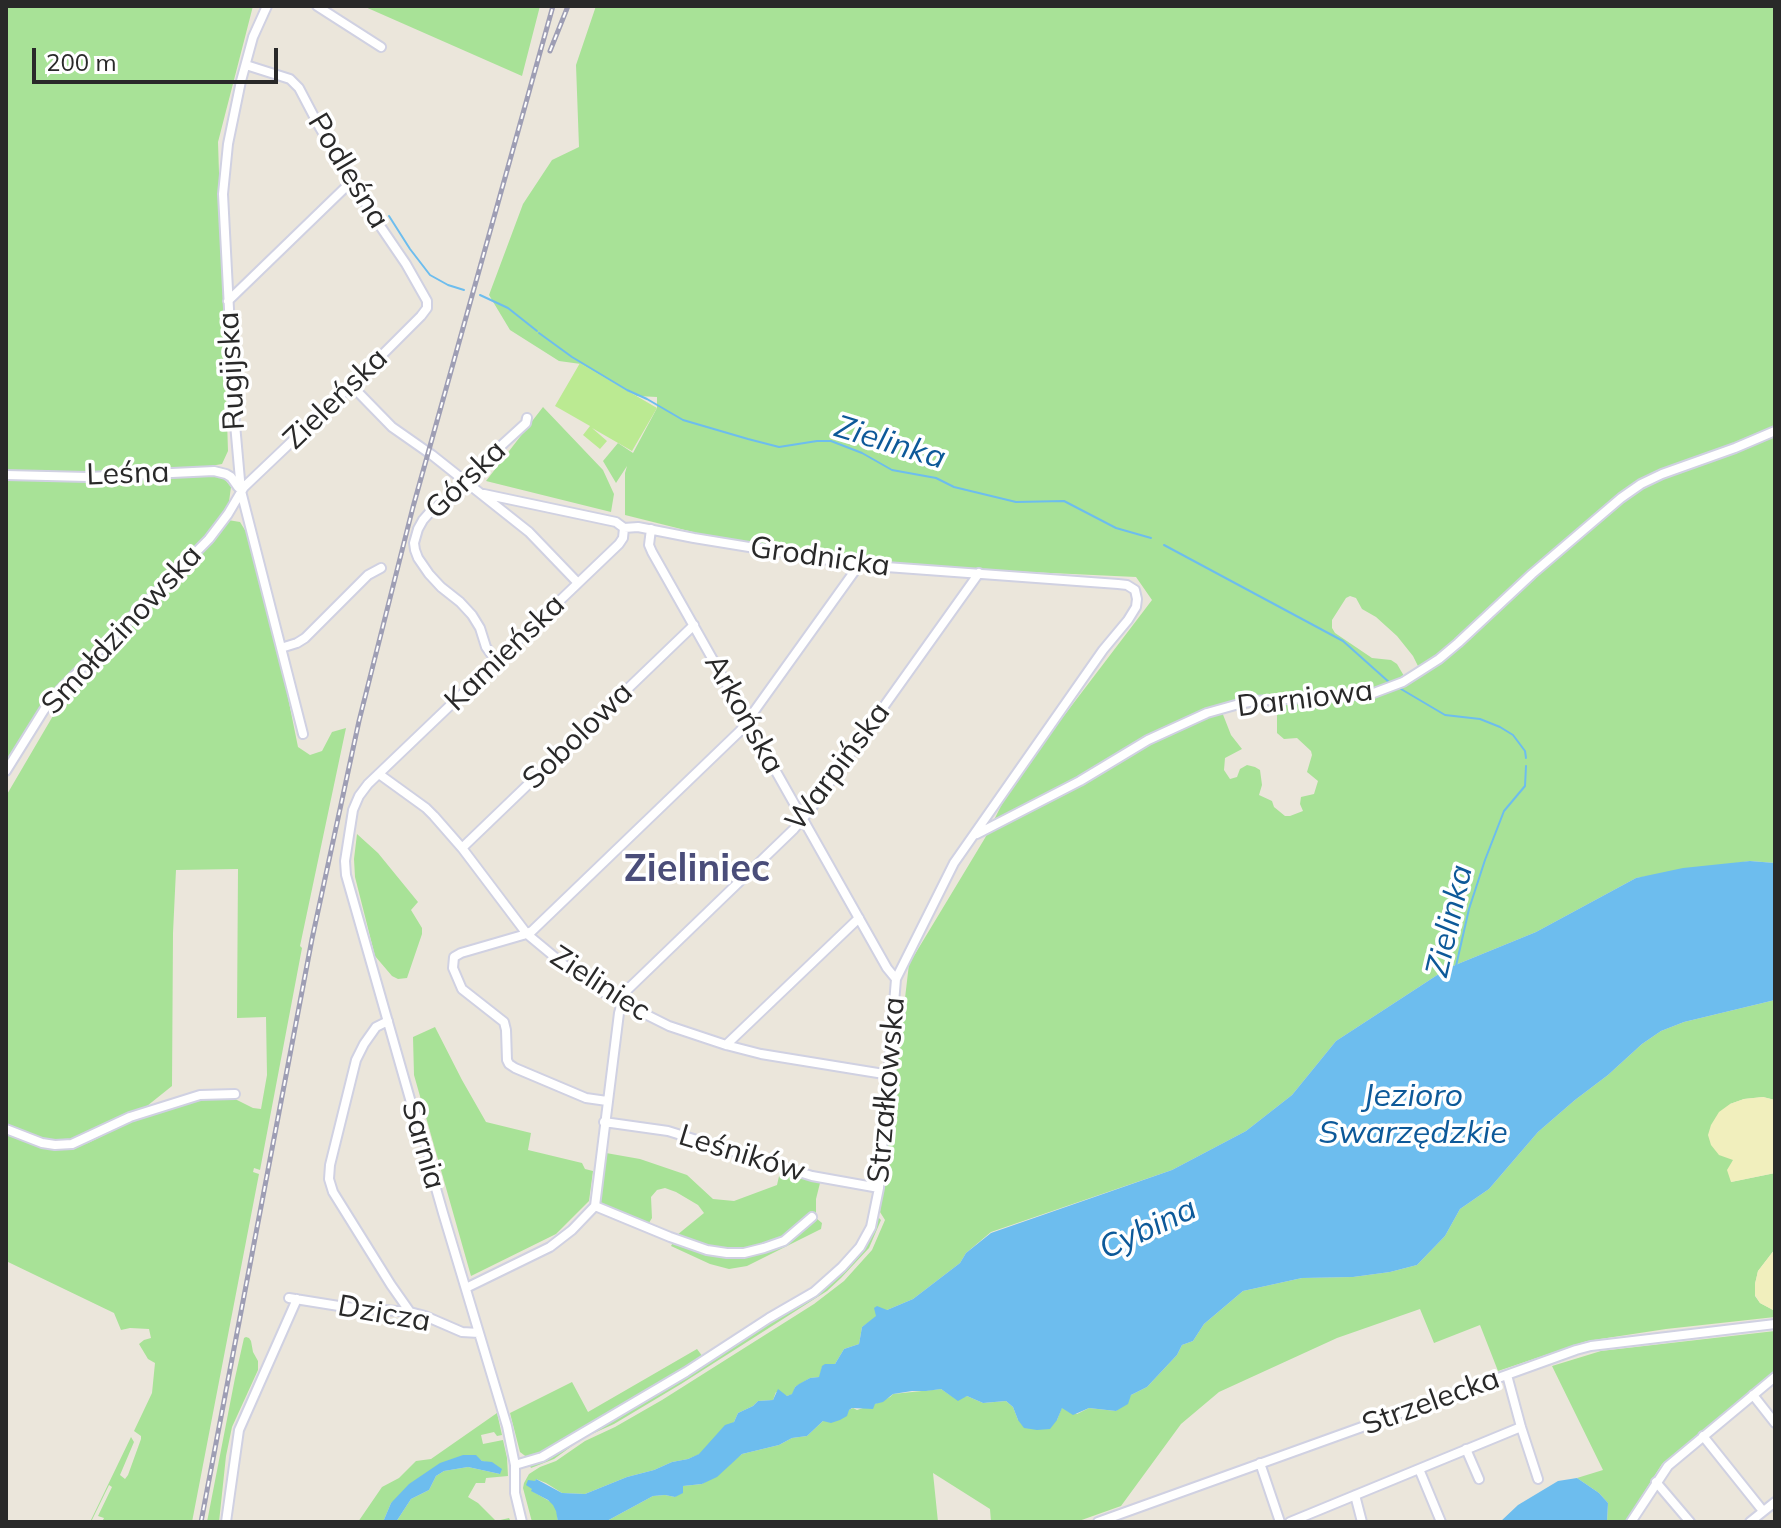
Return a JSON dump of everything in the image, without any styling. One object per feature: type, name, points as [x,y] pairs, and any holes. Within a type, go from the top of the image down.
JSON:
[{"type":"street","name":"Rugijska","points":[[267,6],[253,37],[234,114],[223,182],[228,301],[241,491],[303,734]]},
{"type":"street","points":[[317,6],[381,47]]},
{"type":"street","name":"Podleśna","points":[[246,65],[295,82],[428,305]]},
{"type":"street","points":[[228,301],[352,181]]},
{"type":"street","name":"Zieleńska","points":[[241,491],[421,316],[428,305]]},
{"type":"street","points":[[351,385],[392,427],[428,451],[529,532],[578,583]]},
{"type":"street","name":"Górska","points":[[496,661],[472,615],[435,581],[423,565],[415,550],[415,536],[423,520],[467,481],[526,423],[527,418]]},
{"type":"street","name":"Darniowa","points":[[973,836],[1080,781],[1148,740],[1207,713],[1247,702],[1371,694],[1403,682],[1458,643],[1532,574],[1641,484],[1775,431]]},
{"type":"street","name":"Leśna","points":[[6,475],[88,477],[214,471],[231,477],[241,491]]},
{"type":"street","name":"Smołdzinowska","points":[[6,771],[60,690],[209,539],[241,491]]},
{"type":"street","points":[[484,494],[616,522],[624,528]]},
{"type":"street","points":[[501,509],[510,500]]},
{"type":"street","name":"Kamieńska","points":[[379,774],[619,544],[624,528]]},
{"type":"street","name":"Grodnicka","points":[[624,528],[651,529],[859,565],[1098,581],[1127,585],[1135,590]]},
{"type":"street","name":"Arkońska","points":[[651,529],[649,545],[652,552],[896,979]]},
{"type":"street","points":[[607,1101],[586,1098],[515,1068],[507,1060],[504,1022],[468,996],[458,982],[452,965],[457,954],[527,934],[740,731],[859,565]]},
{"type":"street","points":[[281,648],[305,638],[368,575],[381,568]]},
{"type":"street","name":"Warpińska","points":[[595,1206],[619,1013],[625,992],[803,819],[979,573]]},
{"type":"street","name":"Strzałkowska","points":[[515,1465],[542,1457],[686,1372],[823,1285],[854,1255],[867,1237],[875,1215],[879,1188],[896,979],[954,863],[1103,650],[1128,620],[1137,603],[1135,590]]},
{"type":"street","name":"Sobolowa","points":[[462,848],[694,625]]},
{"type":"street","name":"Zieliniec","points":[[379,774],[426,808],[462,848],[527,934],[574,973],[622,1002],[672,1028],[726,1045],[761,1054],[890,1075]]},
{"type":"street","name":"Sarnia","points":[[379,774],[368,784],[353,810],[345,861],[346,875],[503,1411],[515,1465],[515,1493],[522,1522]]},
{"type":"street","points":[[726,1045],[859,918]]},
{"type":"street","points":[[388,1021],[376,1027],[356,1060],[329,1179],[333,1192],[410,1312]]},
{"type":"street","points":[[6,1129],[42,1143],[72,1144],[130,1117],[200,1095],[235,1094]]},
{"type":"street","name":"Leśników","points":[[604,1122],[668,1131],[812,1176],[879,1188]]},
{"type":"street","points":[[466,1288],[558,1242],[595,1206],[670,1237],[707,1250],[727,1253],[744,1253],[784,1241],[812,1217]]},
{"type":"street","name":"Dzicza","points":[[226,1522],[239,1430],[293,1298],[345,1307],[410,1312],[462,1332],[479,1333]]},
{"type":"street","name":"Strzelecka","points":[[1098,1522],[1587,1347],[1775,1324]]},
{"type":"street","points":[[1507,1375],[1538,1479]]},
{"type":"street","points":[[1631,1522],[1668,1466],[1775,1377]]},
{"type":"street","points":[[1753,1395],[1775,1423]]},
{"type":"street","points":[[1290,1522],[1521,1427]]},
{"type":"street","points":[[1703,1436],[1763,1511]]},
{"type":"street","points":[[1466,1449],[1479,1479]]},
{"type":"street","points":[[1260,1463],[1280,1522]]},
{"type":"street","points":[[1419,1469],[1441,1522]]},
{"type":"street","points":[[1656,1482],[1690,1522]]},
{"type":"street","points":[[1355,1495],[1362,1522]]},
{"type":"street","points":[[1750,1522],[1775,1502]]},
{"type":"green space","points":[[6,6],[253,6],[218,142],[228,451],[222,464],[205,467],[204,475],[222,476],[231,487],[228,509],[204,538],[53,692],[6,762]]},
{"type":"green space","points":[[363,6],[540,6],[522,76]]},
{"type":"green space","points":[[596,6],[1775,6],[1775,863],[1750,861],[1636,878],[1536,932],[1448,968],[1336,1041],[1292,1095],[1246,1131],[1172,1170],[991,1232],[966,1253],[960,1263],[913,1299],[887,1310],[862,1327],[859,1344],[844,1349],[835,1364],[822,1367],[820,1377],[810,1378],[795,1387],[793,1394],[787,1396],[776,1392],[773,1400],[758,1401],[738,1413],[734,1422],[700,1454],[585,1494],[562,1493],[536,1479],[532,1491],[556,1505],[558,1522],[532,1522],[523,1488],[529,1474],[662,1400],[814,1304],[844,1281],[872,1250],[885,1220],[880,1212],[909,964],[985,838],[1012,784],[1152,600],[1136,577],[923,567],[741,544],[625,515],[627,466],[616,483],[603,461],[618,443],[633,453],[657,408],[657,397],[637,396],[581,364],[559,361],[510,330],[489,295],[523,204],[552,160],[579,147],[576,65]],"holes":[[[1350,596],[1397,636],[1419,668],[1404,676],[1391,660],[1372,658],[1335,633],[1332,620]],[[1277,704],[1277,733],[1284,739],[1297,738],[1311,751],[1307,772],[1318,781],[1314,794],[1301,797],[1303,811],[1290,816],[1285,816],[1274,807],[1272,801],[1259,795],[1262,785],[1260,770],[1247,765],[1240,769],[1237,777],[1230,779],[1224,770],[1225,758],[1242,749],[1231,735],[1222,712]]]},
{"type":"green space","points":[[580,363],[657,408],[632,451],[592,428],[607,441],[600,449],[583,435],[590,426],[555,406]]},
{"type":"green space","points":[[543,407],[603,470],[614,494],[611,512],[486,481]]},
{"type":"green space","points":[[228,520],[240,522],[248,535],[278,648],[298,747],[310,755],[322,751],[332,732],[346,728],[300,946],[260,1170],[254,1168],[253,1172],[259,1174],[192,1522],[102,1522],[104,1518],[98,1516],[112,1487],[109,1485],[90,1522],[131,1437],[134,1442],[120,1475],[125,1479],[141,1439],[134,1431],[152,1393],[155,1363],[148,1359],[139,1344],[151,1338],[149,1329],[121,1330],[114,1313],[6,1261],[6,796],[57,709]],"holes":[[[238,869],[237,1018],[266,1017],[267,1075],[261,1109],[231,1097],[213,1096],[168,1109],[124,1125],[88,1143],[67,1148],[69,1140],[147,1106],[172,1086],[176,870]]]},
{"type":"green space","points":[[357,834],[378,853],[418,902],[411,910],[422,928],[422,934],[407,978],[392,976],[375,956],[355,877]]},
{"type":"green space","points":[[1775,1000],[1775,1100],[1763,1097],[1730,1104],[1731,1182],[1775,1173],[1775,1249],[1758,1271],[1755,1296],[1760,1303],[1775,1311],[1775,1317],[1587,1341],[1498,1371],[1480,1325],[1434,1343],[1420,1309],[1337,1338],[1219,1392],[1181,1424],[1121,1506],[1076,1522],[991,1522],[990,1509],[933,1473],[938,1522],[605,1522],[653,1496],[675,1497],[683,1486],[702,1484],[742,1454],[807,1436],[823,1421],[853,1408],[857,1410],[875,1404],[893,1394],[941,1389],[956,1399],[967,1396],[983,1403],[1006,1401],[1013,1407],[1018,1420],[1057,1420],[1062,1407],[1077,1414],[1089,1408],[1116,1411],[1131,1395],[1147,1387],[1177,1355],[1182,1345],[1193,1341],[1204,1324],[1243,1291],[1302,1278],[1353,1277],[1417,1265],[1445,1236],[1460,1209],[1489,1189],[1538,1132],[1642,1044],[1661,1031],[1684,1022]]},
{"type":"green space","points":[[435,1027],[486,1122],[531,1133],[528,1150],[582,1163],[585,1169],[593,1171],[589,1201],[556,1234],[471,1276],[414,1075],[413,1037]]},
{"type":"green space","points":[[606,1153],[640,1159],[687,1175],[713,1199],[734,1201],[777,1185],[780,1172],[820,1183],[816,1218],[822,1223],[821,1229],[747,1266],[729,1269],[710,1264],[671,1246],[677,1235],[704,1213],[698,1205],[676,1192],[665,1188],[657,1190],[651,1197],[652,1218],[647,1226],[600,1203]]},
{"type":"green space","points":[[878,1217],[881,1220],[869,1248],[827,1291],[681,1384],[614,1424],[583,1438],[554,1459],[531,1468],[816,1295],[863,1250]]},
{"type":"green space","points":[[1775,1331],[1775,1371],[1662,1464],[1625,1522],[1607,1522],[1608,1503],[1577,1478],[1603,1470],[1552,1366],[1601,1351]]},
{"type":"green space","points":[[246,1337],[251,1341],[258,1370],[232,1427],[219,1522],[207,1522],[235,1378]]},
{"type":"green space","points":[[697,1349],[703,1357],[646,1393],[536,1456],[528,1458],[520,1452],[510,1413],[572,1382],[588,1412]]},
{"type":"green space","points":[[497,1413],[502,1435],[497,1436],[494,1432],[481,1435],[483,1444],[503,1440],[508,1476],[486,1478],[485,1483],[476,1483],[468,1497],[496,1521],[509,1518],[511,1522],[396,1522],[411,1499],[429,1490],[436,1476],[444,1471],[468,1467],[500,1474],[474,1455],[464,1455],[391,1503],[383,1522],[358,1522],[382,1487],[399,1478],[416,1461],[431,1459]]},
{"type":"sand","points":[[1763,1097],[1775,1100],[1775,1173],[1731,1182],[1727,1170],[1733,1160],[1719,1155],[1711,1145],[1708,1135],[1711,1125],[1719,1112],[1730,1104]]},
{"type":"sand","points":[[1775,1249],[1775,1311],[1760,1303],[1755,1295],[1755,1284],[1758,1271]]},
{"type":"water","name":"Jezioro Swarzędzkie","points":[[1750,861],[1775,863],[1775,1000],[1684,1022],[1661,1031],[1642,1044],[1538,1132],[1489,1189],[1460,1209],[1445,1236],[1417,1265],[1353,1277],[1302,1278],[1243,1291],[1204,1324],[1193,1341],[1182,1345],[1177,1355],[1147,1387],[1131,1395],[1128,1404],[1116,1411],[1089,1408],[1073,1415],[1062,1408],[1050,1429],[1024,1428],[1013,1407],[1006,1401],[983,1403],[967,1396],[958,1401],[941,1389],[912,1391],[893,1394],[875,1404],[873,1409],[852,1408],[840,1420],[831,1423],[823,1421],[807,1436],[742,1454],[717,1477],[702,1484],[683,1486],[683,1493],[675,1497],[653,1496],[605,1522],[558,1522],[553,1505],[526,1485],[528,1480],[536,1479],[562,1493],[585,1494],[699,1454],[725,1425],[734,1422],[738,1413],[758,1401],[773,1400],[778,1389],[787,1396],[792,1394],[799,1384],[819,1377],[822,1366],[835,1364],[844,1349],[859,1344],[862,1327],[876,1316],[874,1308],[877,1306],[887,1310],[913,1299],[960,1263],[966,1253],[991,1233],[1172,1170],[1246,1131],[1292,1095],[1336,1041],[1448,968],[1536,932],[1636,878],[1683,868]]},
{"type":"water","points":[[463,1455],[476,1455],[482,1461],[492,1462],[502,1469],[500,1474],[468,1467],[444,1471],[436,1476],[429,1490],[411,1499],[396,1522],[383,1522],[391,1503],[409,1484],[440,1463]]},
{"type":"water","points":[[1577,1478],[1608,1503],[1607,1522],[1500,1522],[1518,1505],[1558,1481]]},
{"type":"waterway","name":"Zielinka","points":[[389,216],[430,275],[464,290]]},
{"type":"waterway","name":"Zielinka","points":[[480,295],[508,308],[537,331]]},
{"type":"waterway","name":"Zielinka","points":[[539,333],[572,357],[683,420],[779,447],[831,441],[862,453],[892,470],[936,478],[954,487],[1016,502],[1064,501],[1116,528],[1151,538]]},
{"type":"waterway","name":"Zielinka","points":[[1164,545],[1343,641],[1390,683]]},
{"type":"waterway","name":"Zielinka","points":[[1401,689],[1445,715],[1480,719],[1500,727],[1513,735],[1525,751],[1526,758]]},
{"type":"waterway","name":"Zielinka","points":[[1456,966],[1469,909],[1485,860],[1504,811],[1525,786],[1526,766]]},
{"type":"railway","points":[[201,1522],[312,939],[359,721],[413,507],[553,6]]},
{"type":"railway","points":[[550,51],[568,6]]},
{"type":"district","name":"Zieliniec","points":[[697,870]]},
{"type":"water label","name":"Cybina","points":[[1148,1229]]}]
